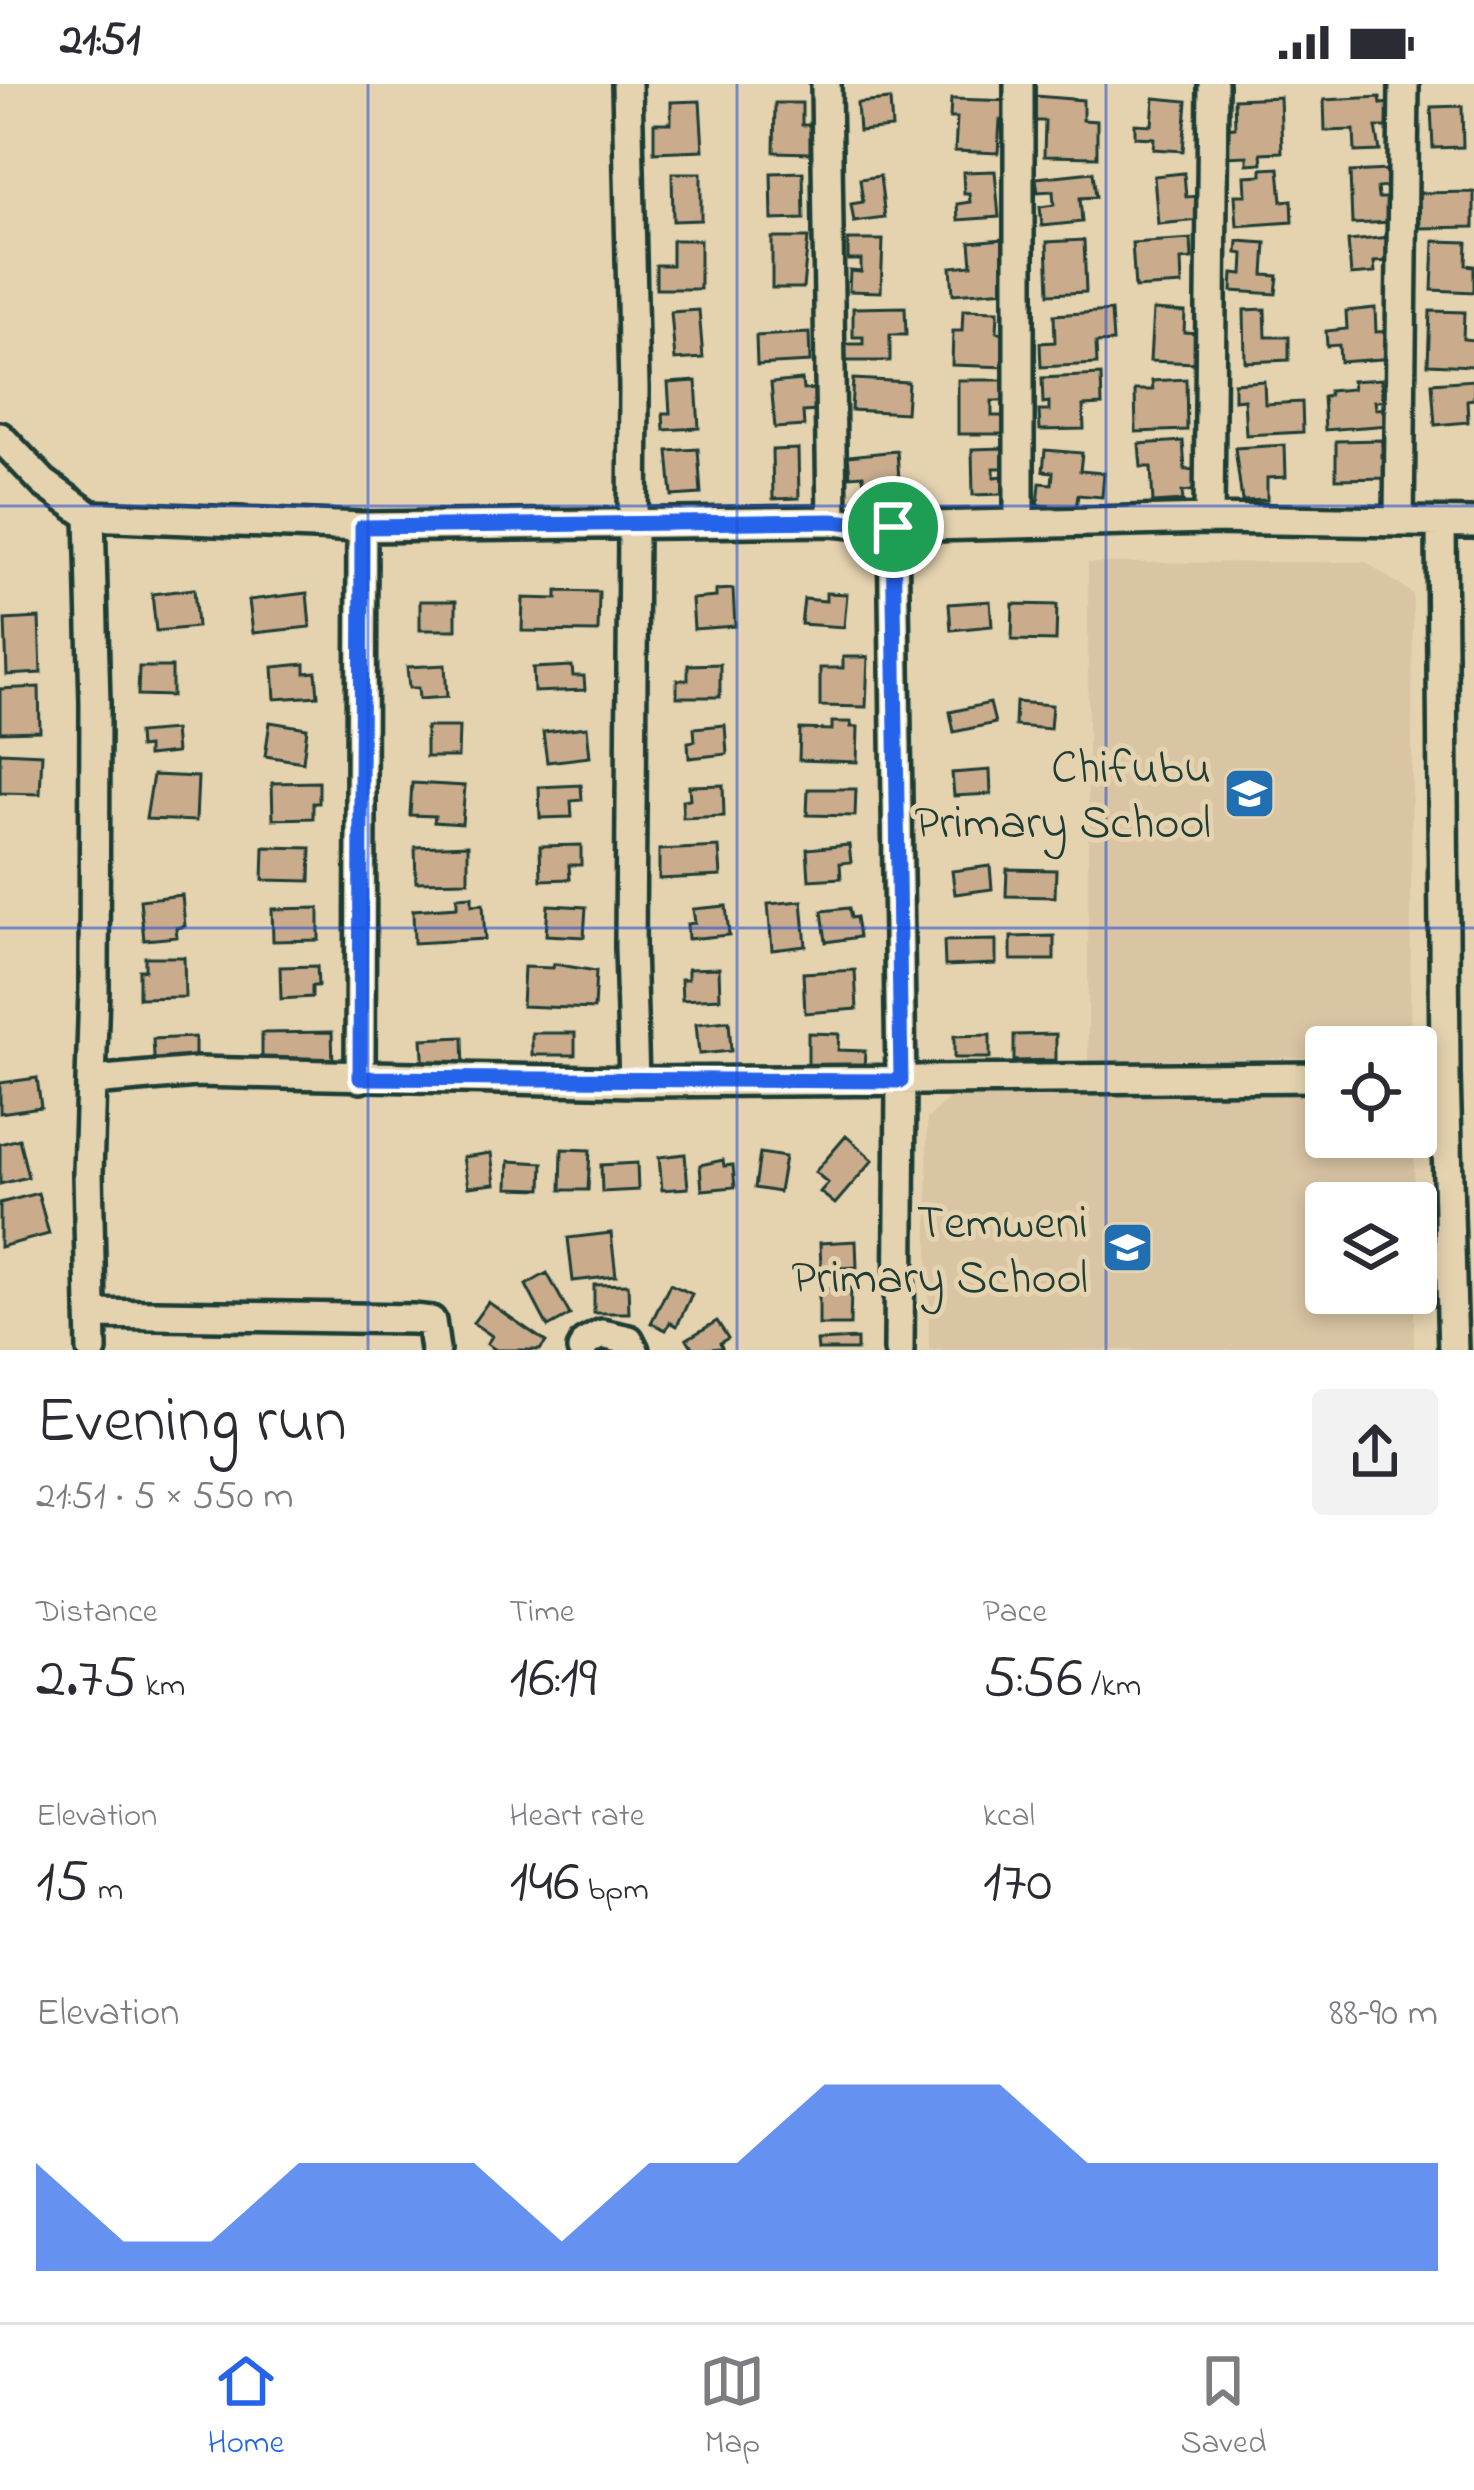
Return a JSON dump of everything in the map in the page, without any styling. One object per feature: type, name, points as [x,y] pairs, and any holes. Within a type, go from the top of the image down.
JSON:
[{"type":"street","points":[[627,84],[634,1082]]},
{"type":"street","points":[[826,84],[832,521]]},
{"type":"street","points":[[1019,84],[1019,521]]},
{"type":"street","points":[[1209,519],[1213,84]]},
{"type":"street","points":[[1399,520],[1404,84]]},
{"type":"street","points":[[0,437],[44,483],[90,517],[362,527],[832,521],[893,527],[1209,519],[1474,523]]},
{"type":"street","points":[[90,517],[95,768],[88,1173],[92,1350]]},
{"type":"street","points":[[1442,523],[1445,1076],[1453,1350]]},
{"type":"street","points":[[360,1078],[362,527]]},
{"type":"street","points":[[893,527],[901,1081],[899,1350]]},
{"type":"street","points":[[92,1081],[197,1072],[634,1082],[1305,1077]]},
{"type":"street","points":[[1437,1076],[1445,1076]]},
{"type":"street","points":[[91,1314],[413,1319],[431,1322],[435,1350]]},
{"type":"street","points":[[582,1350],[602,1334],[629,1340],[634,1350]]},
{"type":"shaded area","name":"Chifubu Primary School","points":[[1366,562],[1413,594],[1410,1026],[1305,1026],[1305,1057],[1088,1061],[1088,563]]},
{"type":"shaded area","name":"Temweni Primary School","points":[[1305,1091],[1305,1158],[1414,1158],[1414,1182],[1305,1182],[1305,1314],[1414,1314],[1414,1350],[929,1350],[927,1119],[953,1095]]},
{"type":"building","points":[[1035,96],[1083,100],[1083,120],[1097,121],[1097,157],[1044,156],[1045,121],[1035,121]]},
{"type":"building","points":[[1280,97],[1282,152],[1261,153],[1262,163],[1247,164],[1247,156],[1224,157],[1223,128],[1235,127],[1234,99]]},
{"type":"building","points":[[1380,97],[1381,104],[1391,103],[1392,127],[1376,127],[1380,151],[1355,152],[1354,130],[1325,131],[1324,100]]},
{"type":"building","points":[[1154,98],[1187,101],[1183,151],[1153,149],[1154,138],[1135,137],[1135,124],[1152,125]]},
{"type":"building","points":[[951,99],[1013,101],[1012,121],[1000,120],[998,153],[955,151],[957,118],[950,118]]},
{"type":"building","points":[[890,100],[892,128],[859,131],[857,103]]},
{"type":"building","points":[[700,101],[703,150],[654,152],[654,123],[671,123],[671,102]]},
{"type":"building","points":[[775,103],[802,103],[802,125],[810,125],[810,153],[774,152]]},
{"type":"building","points":[[1462,106],[1463,147],[1433,148],[1431,107]]},
{"type":"building","points":[[1279,168],[1282,201],[1292,200],[1293,222],[1237,226],[1235,195],[1246,195],[1245,176]]},
{"type":"building","points":[[1388,170],[1389,187],[1377,188],[1378,198],[1390,198],[1391,222],[1352,224],[1350,172]]},
{"type":"building","points":[[995,171],[999,217],[958,220],[957,204],[970,202],[969,193],[964,193],[963,172]]},
{"type":"building","points":[[803,172],[804,219],[772,220],[771,173]]},
{"type":"building","points":[[1093,172],[1096,197],[1080,198],[1082,222],[1042,226],[1040,207],[1054,205],[1053,191],[1038,192],[1036,178]]},
{"type":"building","points":[[672,173],[701,173],[701,220],[673,221]]},
{"type":"building","points":[[1184,173],[1186,197],[1199,196],[1201,220],[1158,224],[1154,176]]},
{"type":"building","points":[[880,176],[885,218],[854,222],[851,204],[863,202],[860,179]]},
{"type":"building","points":[[1474,192],[1474,227],[1420,228],[1419,193]]},
{"type":"building","points":[[1391,237],[1393,261],[1374,262],[1375,273],[1351,275],[1348,241]]},
{"type":"building","points":[[772,238],[808,238],[803,288],[772,288]]},
{"type":"building","points":[[1004,239],[1008,290],[953,294],[951,267],[972,265],[970,242]]},
{"type":"building","points":[[1191,239],[1192,259],[1181,260],[1182,285],[1135,288],[1132,243]]},
{"type":"building","points":[[672,240],[700,240],[700,289],[656,289],[656,265],[672,265]]},
{"type":"building","points":[[848,240],[883,240],[881,292],[849,291],[850,271],[861,272],[861,260],[848,260]]},
{"type":"building","points":[[1084,240],[1086,292],[1049,294],[1047,242]]},
{"type":"building","points":[[1238,241],[1266,243],[1264,275],[1278,276],[1276,294],[1232,291],[1233,273],[1243,274],[1244,254],[1237,253]]},
{"type":"building","points":[[1434,241],[1467,242],[1466,265],[1474,266],[1474,292],[1432,290]]},
{"type":"building","points":[[905,307],[906,335],[890,335],[890,361],[844,361],[844,344],[863,344],[863,337],[853,337],[853,308]]},
{"type":"building","points":[[1375,308],[1376,332],[1393,331],[1395,358],[1340,362],[1339,345],[1327,346],[1326,331],[1347,329],[1346,311]]},
{"type":"building","points":[[1265,309],[1266,337],[1289,337],[1289,360],[1245,362],[1244,310]]},
{"type":"building","points":[[699,310],[703,358],[675,360],[671,312]]},
{"type":"building","points":[[963,310],[998,311],[997,332],[1008,333],[1007,367],[952,365],[953,331],[962,331]]},
{"type":"building","points":[[1153,310],[1185,312],[1184,332],[1198,333],[1196,363],[1150,361]]},
{"type":"building","points":[[1111,311],[1113,342],[1096,343],[1097,364],[1041,367],[1040,343],[1055,342],[1054,315]]},
{"type":"building","points":[[1430,311],[1464,312],[1463,339],[1474,340],[1474,366],[1428,364]]},
{"type":"building","points":[[809,333],[810,362],[757,365],[756,336]]},
{"type":"building","points":[[1101,375],[1102,405],[1083,406],[1084,429],[1040,430],[1039,411],[1049,411],[1049,402],[1043,403],[1042,378]]},
{"type":"building","points":[[853,379],[908,382],[906,413],[851,410]]},
{"type":"building","points":[[1186,379],[1187,430],[1136,432],[1135,390],[1153,390],[1152,381]]},
{"type":"building","points":[[1381,379],[1383,401],[1375,401],[1376,409],[1389,408],[1389,425],[1325,430],[1323,397],[1329,391],[1353,389],[1352,381]]},
{"type":"building","points":[[802,380],[803,390],[816,389],[818,411],[803,412],[804,426],[775,428],[771,383]]},
{"type":"building","points":[[958,380],[1007,380],[1008,401],[992,401],[992,416],[1008,416],[1008,434],[958,434]]},
{"type":"building","points":[[1474,380],[1474,399],[1467,400],[1468,422],[1435,425],[1432,383]]},
{"type":"building","points":[[696,381],[699,428],[664,430],[663,413],[670,413],[668,383]]},
{"type":"building","points":[[1264,381],[1265,404],[1302,402],[1303,432],[1246,435],[1244,399],[1234,400],[1234,383]]},
{"type":"building","points":[[1382,440],[1382,457],[1389,456],[1389,478],[1336,479],[1336,441]]},
{"type":"building","points":[[1183,441],[1185,470],[1198,469],[1199,490],[1182,492],[1183,501],[1153,503],[1151,467],[1141,467],[1139,444]]},
{"type":"building","points":[[1285,445],[1286,477],[1267,478],[1267,500],[1242,501],[1235,448]]},
{"type":"building","points":[[1004,448],[1004,468],[994,468],[994,477],[1003,476],[1003,494],[973,495],[972,449]]},
{"type":"building","points":[[698,449],[701,494],[672,496],[668,451]]},
{"type":"building","points":[[798,449],[799,498],[773,499],[772,450]]},
{"type":"building","points":[[1045,450],[1082,453],[1080,471],[1104,473],[1102,497],[1078,495],[1076,508],[1038,505],[1040,483],[1052,484],[1053,472],[1043,471]]},
{"type":"building","points":[[897,451],[899,479],[886,480],[888,497],[865,499],[863,475],[850,476],[848,456]]},
{"type":"building","points":[[194,589],[197,627],[156,631],[152,594]]},
{"type":"building","points":[[733,589],[735,626],[694,629],[692,599],[716,597],[716,590]]},
{"type":"building","points":[[557,591],[599,592],[598,632],[522,631],[523,598],[557,599]]},
{"type":"building","points":[[307,593],[310,627],[253,633],[249,600]]},
{"type":"building","points":[[826,593],[847,594],[844,627],[801,624],[804,599],[826,601]]},
{"type":"building","points":[[420,601],[456,601],[456,630],[420,630]]},
{"type":"building","points":[[990,601],[992,626],[951,630],[949,604]]},
{"type":"building","points":[[1013,604],[1057,605],[1056,641],[1012,640]]},
{"type":"building","points":[[39,618],[41,673],[7,675],[5,620]]},
{"type":"building","points":[[843,657],[868,657],[866,707],[820,706],[820,668],[843,668]]},
{"type":"building","points":[[305,664],[305,673],[316,672],[318,696],[275,699],[273,667]]},
{"type":"building","points":[[720,664],[720,697],[677,697],[677,680],[688,680],[688,665]]},
{"type":"building","points":[[445,665],[447,697],[419,699],[418,688],[409,688],[407,667]]},
{"type":"building","points":[[572,666],[573,676],[584,676],[585,690],[534,692],[533,668]]},
{"type":"building","points":[[139,667],[172,667],[172,696],[138,695]]},
{"type":"building","points":[[39,687],[40,731],[0,732],[0,689]]},
{"type":"building","points":[[1016,702],[1052,705],[1050,729],[1015,726]]},
{"type":"building","points":[[990,703],[995,723],[954,732],[950,712]]},
{"type":"building","points":[[270,722],[307,728],[303,762],[265,756]]},
{"type":"building","points":[[832,722],[858,727],[857,762],[799,760],[800,729],[832,730]]},
{"type":"building","points":[[725,725],[727,754],[689,758],[688,742],[695,741],[694,728]]},
{"type":"building","points":[[426,727],[459,727],[458,757],[426,757]]},
{"type":"building","points":[[587,727],[590,757],[547,762],[543,732]]},
{"type":"building","points":[[174,730],[176,753],[147,756],[147,747],[139,748],[138,733]]},
{"type":"building","points":[[0,752],[42,754],[40,794],[0,793]]},
{"type":"building","points":[[990,770],[991,794],[954,796],[952,773]]},
{"type":"building","points":[[153,775],[198,777],[196,821],[146,819]]},
{"type":"building","points":[[319,782],[313,818],[273,819],[272,783]]},
{"type":"building","points":[[412,783],[465,786],[462,824],[410,815]]},
{"type":"building","points":[[581,785],[582,800],[571,801],[572,817],[540,818],[539,787]]},
{"type":"building","points":[[723,785],[724,816],[683,818],[682,800],[690,799],[689,786]]},
{"type":"building","points":[[808,789],[856,789],[855,816],[807,815]]},
{"type":"building","points":[[468,845],[468,881],[416,882],[415,847]]},
{"type":"building","points":[[581,845],[581,865],[569,865],[570,879],[541,880],[540,846]]},
{"type":"building","points":[[849,845],[851,862],[840,863],[841,878],[809,880],[807,849]]},
{"type":"building","points":[[264,847],[311,848],[310,881],[263,880]]},
{"type":"building","points":[[719,847],[721,876],[659,879],[659,850]]},
{"type":"building","points":[[990,866],[992,889],[955,894],[952,871]]},
{"type":"building","points":[[1007,869],[1056,870],[1055,897],[1006,896]]},
{"type":"building","points":[[182,895],[185,926],[176,928],[177,937],[144,940],[140,900]]},
{"type":"building","points":[[472,896],[472,905],[483,904],[485,939],[414,943],[413,910],[457,907],[457,897]]},
{"type":"building","points":[[802,901],[806,946],[772,950],[768,904]]},
{"type":"building","points":[[548,905],[586,907],[584,937],[546,935]]},
{"type":"building","points":[[726,906],[729,935],[688,939],[687,924],[695,923],[693,909]]},
{"type":"building","points":[[319,908],[319,940],[273,941],[272,909]]},
{"type":"building","points":[[849,908],[851,918],[856,917],[859,937],[826,942],[822,911]]},
{"type":"building","points":[[1054,936],[1054,960],[1011,960],[1011,937]]},
{"type":"building","points":[[996,940],[996,964],[945,966],[944,941]]},
{"type":"building","points":[[145,957],[184,957],[185,997],[139,998],[139,970],[145,970]]},
{"type":"building","points":[[554,964],[596,971],[594,1009],[522,1006],[524,967],[553,968]]},
{"type":"building","points":[[317,966],[318,986],[312,986],[312,997],[281,999],[280,967]]},
{"type":"building","points":[[719,968],[720,998],[682,1000],[681,979],[688,979],[688,969]]},
{"type":"building","points":[[855,970],[857,1009],[805,1013],[803,973]]},
{"type":"building","points":[[729,1021],[731,1051],[699,1054],[696,1024]]},
{"type":"building","points":[[332,1032],[333,1065],[262,1074],[262,1033]]},
{"type":"building","points":[[532,1033],[575,1033],[575,1055],[532,1055]]},
{"type":"building","points":[[808,1033],[839,1034],[838,1050],[865,1051],[864,1068],[808,1068]]},
{"type":"building","points":[[1056,1034],[1056,1060],[1014,1061],[1014,1035]]},
{"type":"building","points":[[990,1035],[990,1058],[954,1058],[954,1036]]},
{"type":"building","points":[[195,1037],[195,1064],[155,1073],[153,1039]]},
{"type":"building","points":[[463,1037],[464,1072],[424,1074],[422,1039]]},
{"type":"building","points":[[37,1078],[41,1107],[0,1113],[0,1083]]},
{"type":"building","points":[[846,1136],[873,1160],[835,1204],[820,1192],[828,1183],[815,1172]]},
{"type":"building","points":[[19,1139],[28,1177],[0,1184],[0,1144]]},
{"type":"building","points":[[562,1149],[590,1150],[588,1190],[561,1190]]},
{"type":"building","points":[[491,1153],[495,1184],[468,1187],[463,1157]]},
{"type":"building","points":[[760,1153],[785,1157],[779,1192],[755,1188]]},
{"type":"building","points":[[685,1154],[688,1188],[662,1190],[659,1157]]},
{"type":"building","points":[[723,1160],[724,1166],[733,1165],[735,1187],[702,1190],[700,1165]]},
{"type":"building","points":[[509,1161],[543,1163],[542,1189],[508,1188]]},
{"type":"building","points":[[637,1163],[638,1190],[602,1192],[601,1165]]},
{"type":"building","points":[[38,1193],[49,1234],[0,1247],[0,1203]]},
{"type":"building","points":[[611,1233],[616,1276],[573,1281],[568,1238]]},
{"type":"building","points":[[856,1241],[857,1267],[821,1269],[820,1243]]},
{"type":"building","points":[[547,1273],[570,1315],[548,1327],[526,1285]]},
{"type":"building","points":[[628,1284],[629,1313],[594,1313],[594,1285]]},
{"type":"building","points":[[670,1284],[692,1294],[677,1326],[670,1322],[666,1330],[651,1323]]},
{"type":"building","points":[[819,1288],[851,1288],[850,1325],[819,1325]]},
{"type":"building","points":[[488,1302],[546,1342],[540,1350],[496,1350],[487,1344],[492,1336],[473,1323]]},
{"type":"building","points":[[717,1321],[728,1338],[720,1343],[722,1348],[694,1350],[687,1339]]},
{"type":"building","points":[[857,1339],[857,1350],[818,1350],[817,1341]]},
{"type":"place","name":"Chifubu Primary School","points":[[1250,793]]},
{"type":"place","name":"Temweni Primary School","points":[[1127,1248]]},
{"type":"route","points":[[832,521],[893,527],[901,1081],[360,1078],[362,527],[832,521]]}]
